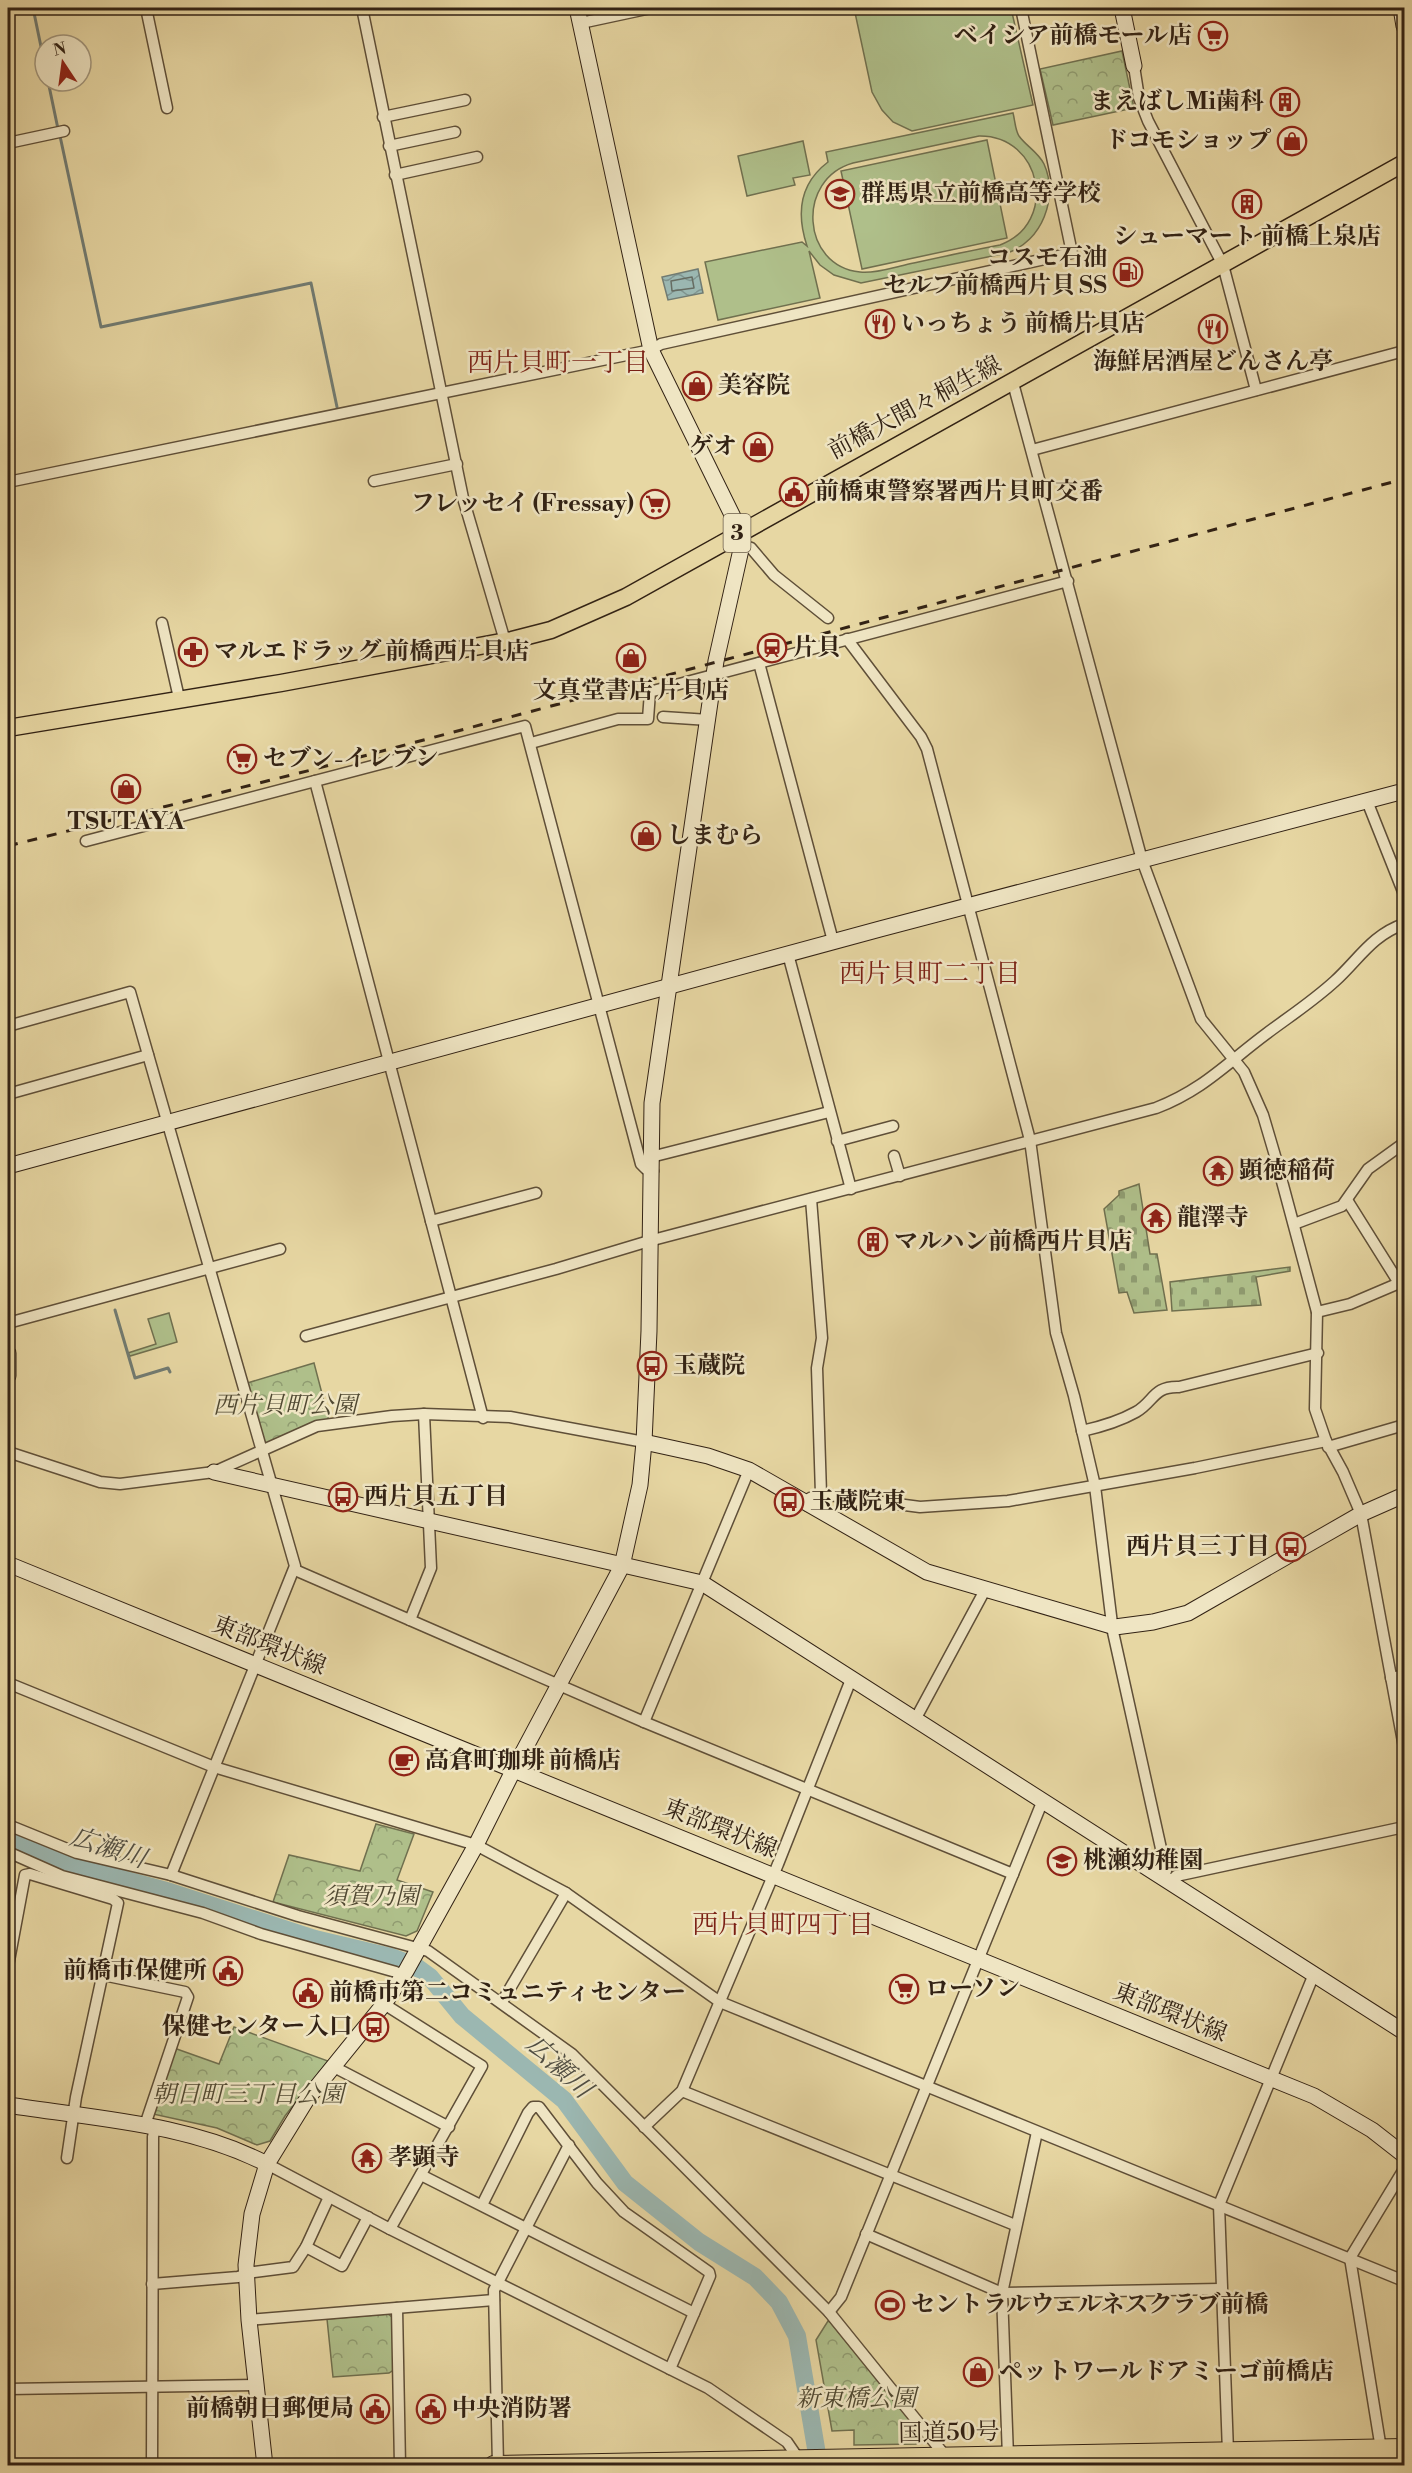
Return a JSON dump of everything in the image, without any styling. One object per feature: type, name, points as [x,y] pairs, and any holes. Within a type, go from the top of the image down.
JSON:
[{"type":"highway","name":"国道50号","points":[[496,2465],[639,2465],[802,2461],[950,2462],[1008,2457],[1228,2452],[1334,2458],[1381,2449],[1404,2449]]},
{"type":"main road","name":"前橋大間々桐生線","points":[[8,728],[281,683],[505,641],[551,630],[592,614],[741,538],[1404,163]]},
{"type":"street","points":[[146,8],[167,108]]},
{"type":"street","points":[[362,8],[471,531],[505,641]]},
{"type":"street","points":[[577,8],[651,350],[741,538],[774,575],[828,618]]},
{"type":"street","points":[[581,23],[651,8]]},
{"type":"street","points":[[8,482],[235,433],[442,394],[651,350],[661,344],[1072,253],[1021,8]]},
{"type":"street","points":[[1122,8],[1139,98],[1148,121],[1223,265],[1256,390]]},
{"type":"street","points":[[1401,8],[1404,26]]},
{"type":"street","points":[[383,117],[465,100]]},
{"type":"street","points":[[8,143],[64,131]]},
{"type":"street","points":[[389,146],[455,132]]},
{"type":"street","points":[[395,175],[477,157]]},
{"type":"street","points":[[1032,450],[1404,351]]},
{"type":"street","points":[[1013,383],[1142,860],[1201,1019],[1244,1072],[1263,1115],[1317,1312],[1318,1353],[1313,1402],[1327,1444],[1347,1481],[1361,1514],[1404,1747]]},
{"type":"street","points":[[374,481],[457,464]]},
{"type":"street","points":[[265,2466],[255,2385],[247,2274],[252,2214],[267,2164],[307,2099],[384,2004],[401,1972],[417,1952],[476,1845],[622,1566],[640,1485],[644,1442],[649,1331],[652,1103],[715,675],[741,538]]},
{"type":"street","points":[[531,743],[618,719],[648,719],[650,692],[1068,581]]},
{"type":"street","points":[[162,623],[179,698]]},
{"type":"street","points":[[847,639],[924,743],[1030,1140],[1056,1333],[1095,1486],[1113,1632],[1167,1880]]},
{"type":"street","points":[[759,663],[833,941]]},
{"type":"street","points":[[663,717],[708,720]]},
{"type":"street","points":[[87,841],[526,727],[641,1164],[646,1169],[652,1164],[829,1112]]},
{"type":"street","points":[[315,781],[483,1418]]},
{"type":"street","points":[[8,1166],[833,941],[1404,791]]},
{"type":"street","points":[[1367,801],[1404,894]]},
{"type":"street","points":[[306,1336],[650,1241],[1165,1104],[1205,1084],[1266,1034],[1301,1011],[1341,976],[1381,934],[1404,924]]},
{"type":"street","points":[[788,954],[851,1189]]},
{"type":"street","points":[[8,1026],[130,992],[295,1570],[171,1875]]},
{"type":"street","points":[[8,1094],[148,1054]]},
{"type":"street","points":[[837,1142],[893,1126]]},
{"type":"street","points":[[1294,1224],[1336,1210],[1347,1200],[1368,1169],[1404,1143]]},
{"type":"street","points":[[894,1156],[900,1176]]},
{"type":"street","points":[[431,1221],[536,1193]]},
{"type":"street","points":[[811,1199],[822,1338],[817,1368],[821,1494]]},
{"type":"street","points":[[1317,1312],[1350,1304],[1402,1282],[1347,1200]]},
{"type":"street","points":[[8,1323],[280,1249]]},
{"type":"street","points":[[8,1353],[8,1376]]},
{"type":"street","points":[[1082,1431],[1136,1413],[1156,1393],[1170,1386],[1179,1386],[1318,1353]]},
{"type":"street","points":[[410,1620],[430,1573],[424,1414]]},
{"type":"street","points":[[8,1452],[110,1484],[214,1472],[317,1426],[424,1414],[483,1418],[510,1417],[708,1456],[749,1470],[808,1506],[927,1572],[1114,1627],[1152,1622],[1188,1613],[1361,1514],[1404,1495]]},
{"type":"street","points":[[808,1506],[810,1498],[821,1494],[937,1507],[1008,1501],[1327,1444],[1404,1425]]},
{"type":"street","points":[[644,1722],[749,1470]]},
{"type":"street","points":[[214,1472],[702,1583],[1404,2032]]},
{"type":"street","name":"東部環状線","points":[[8,1564],[1331,2104],[1404,2155]]},
{"type":"street","points":[[295,1570],[558,1686],[1013,1874]]},
{"type":"street","points":[[916,1719],[985,1590]]},
{"type":"street","points":[[1391,1678],[1404,1675]]},
{"type":"street","points":[[644,2127],[682,2091],[808,1789],[852,1677]]},
{"type":"street","points":[[8,1683],[214,1767],[476,1845],[567,1893],[720,2002],[1404,2281]]},
{"type":"street","points":[[829,2312],[841,2297],[1043,1800]]},
{"type":"street","points":[[8,1825],[77,1853],[171,1875],[417,1952],[428,1951],[572,2054],[829,2312],[950,2462]]},
{"type":"street","points":[[1167,1880],[1176,1876],[1404,1827]]},
{"type":"street","points":[[8,1852],[62,1876],[203,1913],[261,1934],[401,1972]]},
{"type":"street","points":[[8,1966],[18,1902],[24,1877],[27,1874],[115,1900],[118,1908],[67,2158]]},
{"type":"street","points":[[502,2002],[567,1893]]},
{"type":"street","points":[[8,1897],[18,1902]]},
{"type":"street","points":[[1228,2452],[1220,2289],[1219,2205],[1269,2078],[1314,1974]]},
{"type":"street","points":[[103,1975],[185,1992],[188,1997],[150,2126],[152,2466]]},
{"type":"street","points":[[384,2004],[480,2062],[482,2070],[390,2229]]},
{"type":"street","points":[[334,2067],[449,2127]]},
{"type":"street","points":[[682,2091],[1016,2225]]},
{"type":"street","points":[[8,2105],[150,2126],[222,2144],[267,2164],[390,2229],[670,2369],[733,2404],[787,2442],[802,2461]]},
{"type":"street","points":[[482,2205],[533,2107],[542,2110],[597,2183],[624,2212],[709,2272],[710,2276],[670,2369]]},
{"type":"street","points":[[1008,2457],[1002,2293],[1037,2132]]},
{"type":"street","points":[[496,2465],[494,2290],[569,2145]]},
{"type":"street","points":[[1381,2449],[1350,2258],[1404,2169]]},
{"type":"street","points":[[421,2175],[694,2313]]},
{"type":"street","points":[[152,2284],[238,2277],[293,2267],[306,2247],[329,2197]]},
{"type":"street","points":[[306,2247],[342,2266],[368,2217]]},
{"type":"street","points":[[866,2234],[1002,2293],[1220,2289]]},
{"type":"street","points":[[249,2320],[494,2300]]},
{"type":"street","points":[[396,2308],[400,2466]]},
{"type":"street","points":[[8,2389],[255,2385]]},
{"type":"green space","points":[[854,8],[1011,8],[1033,105],[912,131],[893,122],[882,110],[872,92]]},
{"type":"green space","points":[[1122,51],[1134,108],[1053,125],[1040,69]]},
{"type":"green space","points":[[1013,113],[1019,136],[1044,164],[1048,177],[1048,204],[1038,229],[1030,239],[1007,253],[861,283],[834,275],[820,265],[809,251],[820,298],[718,320],[705,262],[802,242],[807,246],[802,222],[802,200],[811,180],[828,162],[826,152]],"holes":[[[979,136],[1000,139],[1017,150],[1029,164],[1035,182],[1036,201],[1030,219],[1019,234],[1000,245],[871,272],[860,272],[840,266],[826,255],[817,239],[813,221],[815,203],[822,186],[835,172],[853,163]]]},
{"type":"green space","points":[[987,140],[1007,238],[862,269],[841,171]]},
{"type":"green space","points":[[803,141],[810,175],[793,178],[795,185],[747,196],[738,156]]},
{"type":"green space","points":[[1139,1184],[1150,1254],[1157,1254],[1167,1310],[1134,1313],[1127,1292],[1119,1293],[1104,1209],[1119,1195],[1119,1191]]},
{"type":"green space","points":[[1290,1267],[1290,1271],[1256,1277],[1261,1305],[1172,1311],[1170,1282]]},
{"type":"green space","points":[[169,1313],[177,1342],[130,1356],[128,1353],[156,1344],[148,1319]]},
{"type":"green space","name":"西片貝町公園","points":[[314,1363],[330,1424],[263,1452],[244,1384]]},
{"type":"green space","name":"須賀乃園","points":[[376,1824],[414,1834],[397,1880],[433,1892],[417,1931],[406,1936],[273,1902],[289,1855],[360,1871]]},
{"type":"green space","name":"朝日町三丁目公園","points":[[234,2027],[328,2061],[285,2116],[270,2141],[257,2145],[217,2128],[153,2114],[174,2048],[219,2064]]},
{"type":"green space","points":[[388,2314],[392,2317],[395,2369],[389,2373],[333,2377],[327,2319]]},
{"type":"green space","name":"新東橋公園","points":[[828,2321],[928,2441],[916,2441],[916,2444],[854,2445],[854,2430],[832,2431],[816,2340]]},
{"type":"water","points":[[698,269],[703,293],[668,300],[662,277]]},
{"type":"waterway","points":[[33,8],[38,33]]},
{"type":"waterway","points":[[50,93],[58,129]]},
{"type":"waterway","points":[[60,136],[101,327],[311,283],[337,407]]},
{"type":"waterway","points":[[115,1310],[135,1378],[168,1368],[170,1372]]},
{"type":"waterway","name":"広瀬川","points":[[8,1840],[78,1867],[170,1892],[315,1939],[391,1957],[415,1966],[430,1977],[462,2016],[564,2100],[625,2183],[699,2242],[755,2277],[779,2302],[797,2336],[819,2466]]},
{"type":"railway","points":[[8,846],[311,770],[1404,479]]},
{"type":"place","name":"ベイシア前橋モール店","points":[[1213,36]]},
{"type":"place","name":"まえばしMi歯科","points":[[1285,102]]},
{"type":"place","name":"ドコモショップ","points":[[1292,141]]},
{"type":"place","name":"群馬県立前橋高等学校","points":[[840,194]]},
{"type":"place","name":"シューマート 前橋上泉店","points":[[1247,204]]},
{"type":"place","name":"コスモ石油 セルフ前橋西片貝 SS","points":[[1128,272]]},
{"type":"place","name":"いっちょう 前橋片貝店","points":[[880,324]]},
{"type":"place","name":"海鮮居酒屋どんさん亭","points":[[1213,329]]},
{"type":"place","name":"美容院","points":[[697,386]]},
{"type":"place","name":"ゲオ","points":[[758,447]]},
{"type":"place","name":"前橋東警察署西片貝町交番","points":[[794,492]]},
{"type":"place","name":"フレッセイ (Fressay)","points":[[655,504]]},
{"type":"place","name":"片貝","points":[[772,648]]},
{"type":"place","name":"マルエドラッグ 前橋西片貝店","points":[[193,652]]},
{"type":"place","name":"文真堂書店 片貝店","points":[[631,658]]},
{"type":"place","name":"セブン-イレブン","points":[[242,759]]},
{"type":"place","name":"TSUTAYA","points":[[126,789]]},
{"type":"place","name":"しまむら","points":[[646,836]]},
{"type":"place","name":"顕徳稲荷","points":[[1218,1171]]},
{"type":"place","name":"龍澤寺","points":[[1156,1218]]},
{"type":"place","name":"マルハン前橋西片貝店","points":[[873,1242]]},
{"type":"place","name":"玉蔵院","points":[[652,1366]]},
{"type":"place","name":"西片貝五丁目","points":[[343,1497]]},
{"type":"place","name":"玉蔵院東","points":[[789,1502]]},
{"type":"place","name":"西片貝三丁目","points":[[1291,1547]]},
{"type":"place","name":"高倉町珈琲 前橋店","points":[[404,1761]]},
{"type":"place","name":"桃瀬幼稚園","points":[[1062,1861]]},
{"type":"place","name":"前橋市保健所","points":[[228,1971]]},
{"type":"place","name":"ローソン","points":[[904,1989]]},
{"type":"place","name":"前橋市第二コミュニティセンター","points":[[308,1993]]},
{"type":"place","name":"保健センター入口","points":[[374,2027]]},
{"type":"place","name":"孝顕寺","points":[[367,2158]]},
{"type":"place","name":"セントラルウェルネスクラブ前橋","points":[[890,2305]]},
{"type":"place","name":"ペットワールドアミーゴ前橋店","points":[[978,2372]]},
{"type":"place","name":"前橋朝日郵便局","points":[[375,2409]]},
{"type":"place","name":"中央消防署","points":[[431,2409]]},
{"type":"district","name":"西片貝町一丁目","points":[[558,363]]},
{"type":"district","name":"西片貝町二丁目","points":[[930,974]]},
{"type":"district","name":"西片貝町四丁目","points":[[783,1925]]}]
